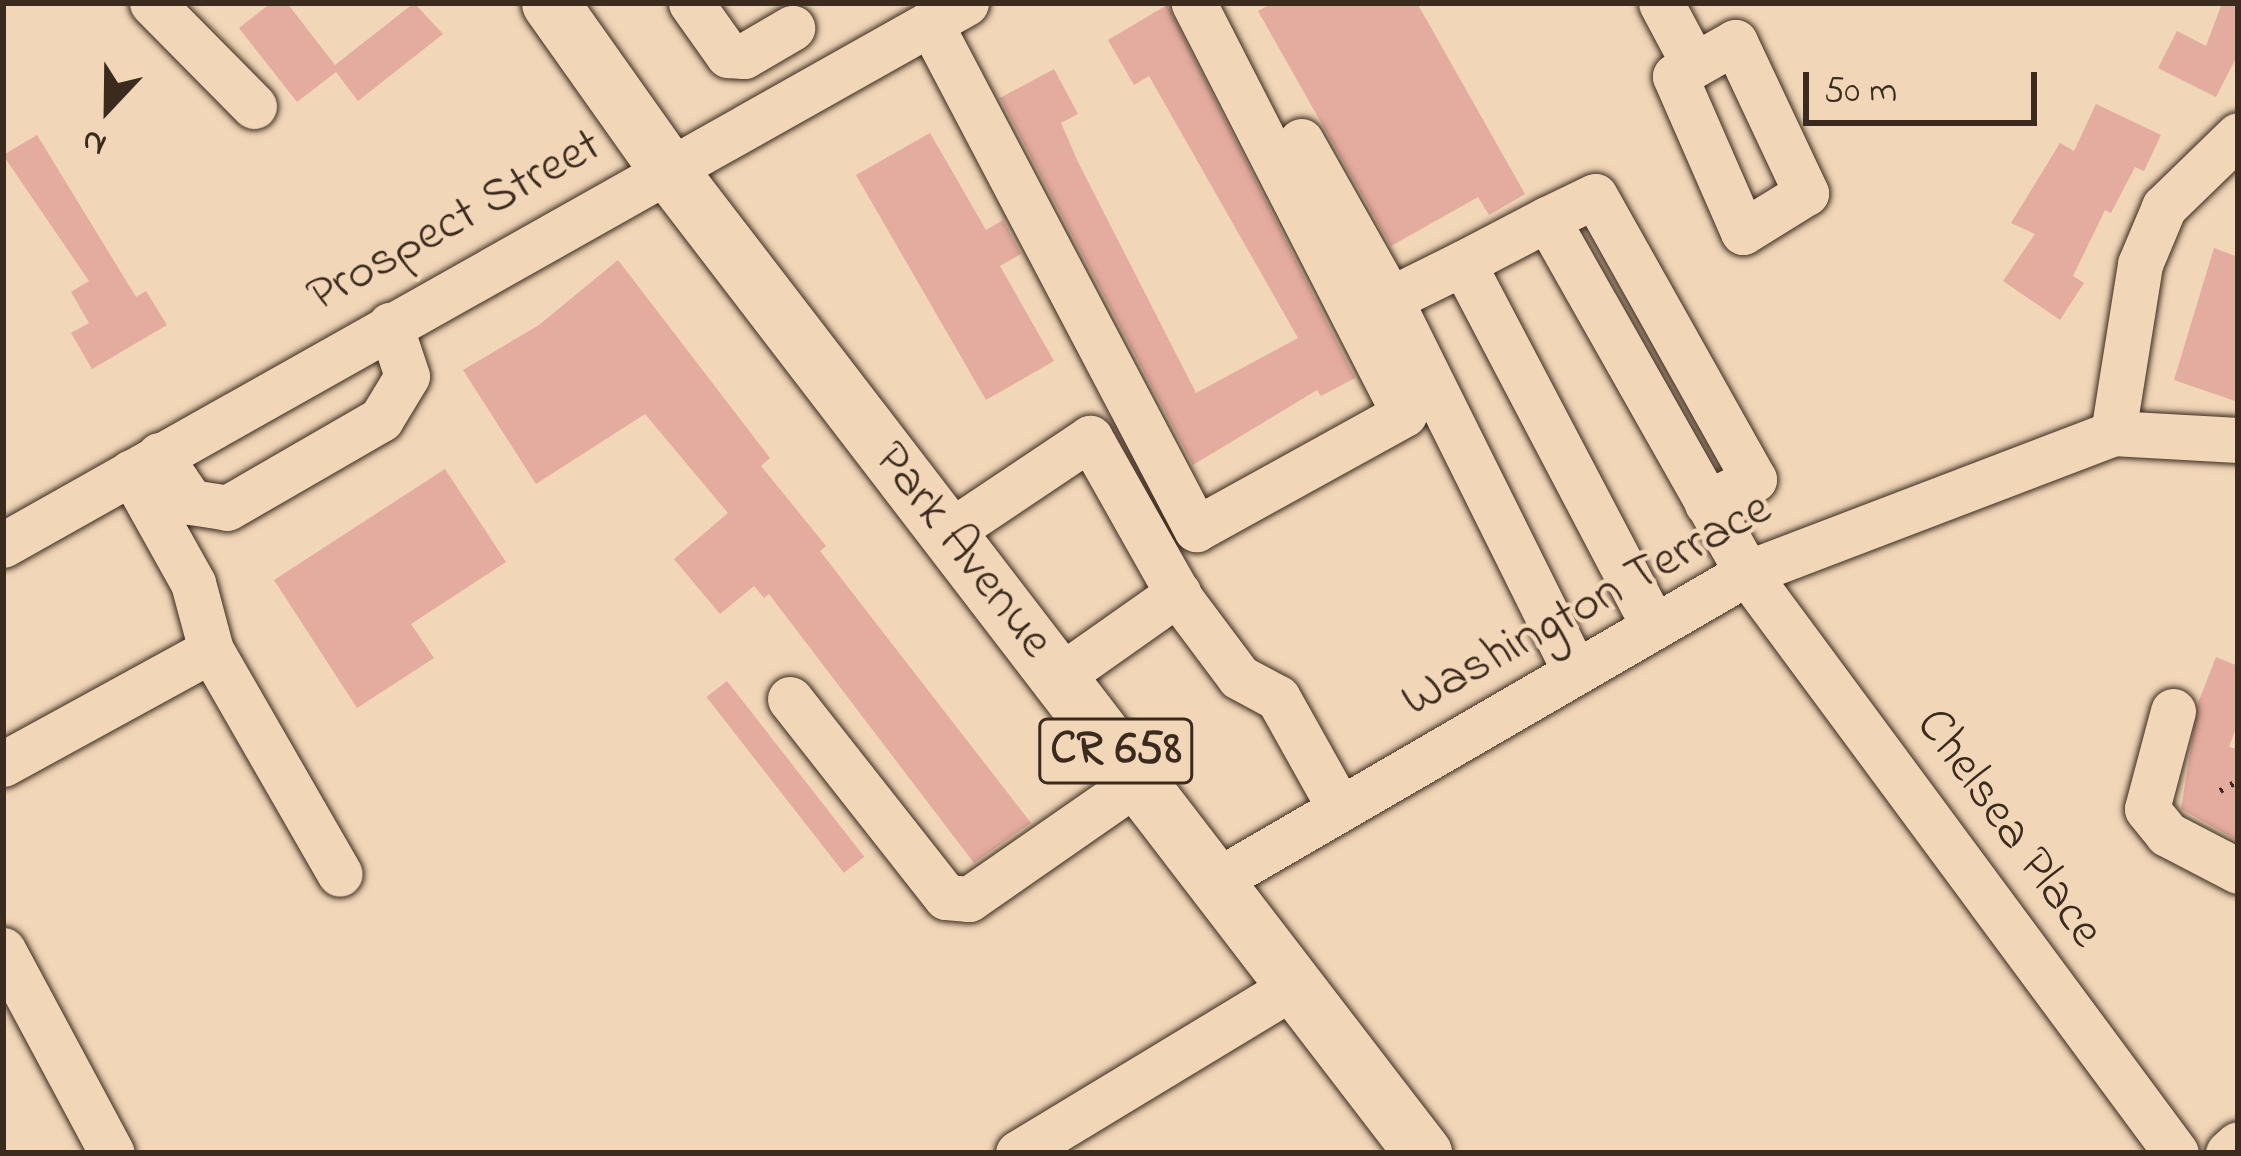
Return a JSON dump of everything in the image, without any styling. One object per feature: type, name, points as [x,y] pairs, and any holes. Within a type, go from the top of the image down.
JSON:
[{"type":"main road","name":"Park Avenue","points":[[550,3],[667,168],[1423,1153]]},
{"type":"street","points":[[152,3],[254,106]]},
{"type":"street","points":[[692,3],[728,55],[743,56],[784,16],[827,80]]},
{"type":"street","points":[[948,13],[1196,529],[1404,414],[1194,3]]},
{"type":"street","points":[[1661,3],[1692,61]]},
{"type":"street","name":"Prospect Street","points":[[3,544],[948,13]]},
{"type":"street","points":[[2113,433],[2140,264],[2164,207],[2238,135]]},
{"type":"street","points":[[1301,141],[1390,299],[1570,663]]},
{"type":"street","name":"Chelsea Place","points":[[1463,263],[1594,196],[1754,479],[1707,503],[1747,573],[2176,1153]]},
{"type":"street","points":[[1390,299],[1463,263],[1654,627]]},
{"type":"street","points":[[145,464],[190,502],[227,508],[381,419],[406,376],[390,325]]},
{"type":"street","name":"Washington Terrace","points":[[1216,881],[1340,809],[1570,663],[1654,627],[1747,573],[2113,433],[2214,433],[2238,440]]},
{"type":"street","points":[[948,533],[1090,438],[1178,593],[1239,677],[1278,698],[1340,809]]},
{"type":"street","points":[[145,464],[193,583],[211,650],[340,874]]},
{"type":"street","points":[[1059,677],[1178,593]]},
{"type":"street","points":[[3,764],[211,650]]},
{"type":"street","points":[[790,699],[946,897],[969,899],[1139,781]]},
{"type":"street","points":[[2173,711],[2146,809],[2167,834],[2238,871]]},
{"type":"street","points":[[3,950],[112,1153]]},
{"type":"street","points":[[1018,1153],[1294,986]]},
{"type":"street","points":[[2228,1153],[2238,1144]]},
{"type":"path","points":[[2220,791],[2238,781]]},
{"type":"building","points":[[271,3],[287,3],[335,65],[414,3],[443,34],[358,101],[336,72],[297,102],[239,28]]},
{"type":"building","points":[[1273,3],[1417,3],[1525,194],[1489,215],[1478,197],[1391,246],[1258,11]]},
{"type":"building","points":[[2222,3],[2238,3],[2238,54],[2216,97],[2158,68],[2177,31],[2206,46]]},
{"type":"building","points":[[1167,5],[1355,378],[1321,396],[1317,390],[1193,465],[1000,98],[1054,69],[1078,114],[1061,123],[1078,162],[1196,393],[1298,338],[1149,76],[1134,85],[1108,40]]},
{"type":"building","points":[[2096,104],[2161,135],[2144,171],[2135,167],[2111,213],[2105,210],[2073,276],[2084,283],[2060,320],[2003,281],[2035,234],[2011,223],[2060,143],[2074,151]]},
{"type":"building","points":[[930,133],[986,230],[1003,220],[1021,254],[1000,266],[1054,361],[986,400],[856,175]]},
{"type":"building","points":[[37,135],[136,297],[146,291],[167,325],[92,369],[71,333],[89,323],[71,292],[89,281],[3,155]]},
{"type":"building","points":[[2214,248],[2238,257],[2238,402],[2174,380]]},
{"type":"building","points":[[618,260],[770,458],[761,466],[826,546],[820,551],[1031,823],[974,863],[769,594],[764,598],[754,586],[720,614],[674,559],[728,513],[645,414],[536,484],[463,370],[539,325]]},
{"type":"building","points":[[445,469],[506,562],[411,624],[434,658],[357,708],[274,580]]},
{"type":"building","points":[[2216,657],[2238,666],[2238,722],[2229,747],[2238,749],[2238,841],[2181,809],[2198,703]]},
{"type":"building","points":[[727,681],[864,857],[844,873],[707,697]]}]
